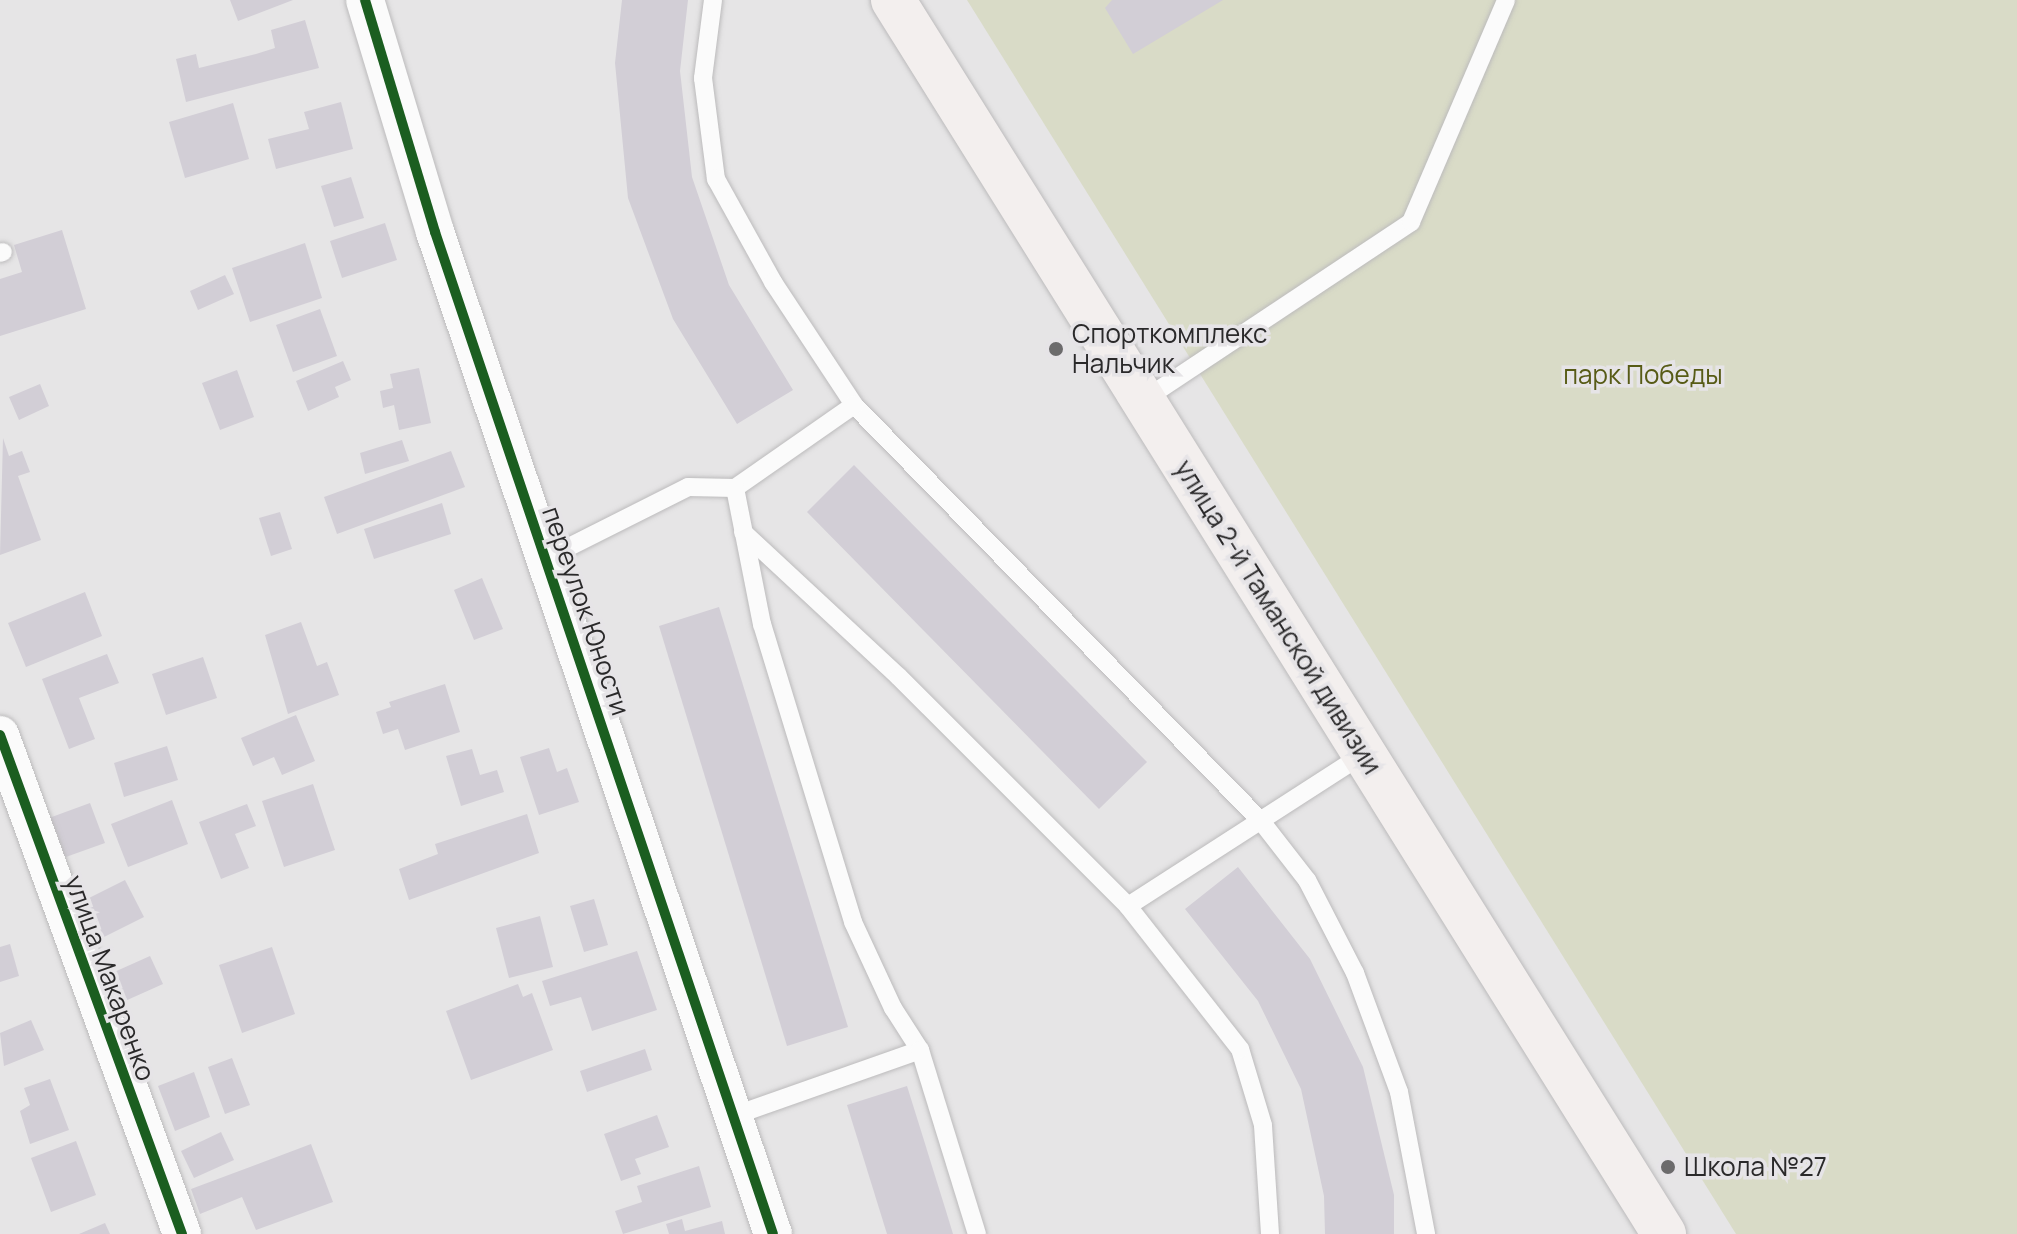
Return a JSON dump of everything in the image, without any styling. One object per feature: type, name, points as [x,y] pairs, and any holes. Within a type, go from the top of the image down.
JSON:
[{"type":"main road","name":"улица 2-й Таманской дивизии","points":[[893,0],[1664,1234]]},
{"type":"street","name":"переулок Юности","points":[[365,0],[435,232],[773,1234]]},
{"type":"street","name":"улица Макаренко","points":[[0,735],[182,1234]]},
{"type":"lane","points":[[713,0],[703,78],[716,179],[773,282],[854,405],[1261,821],[1307,880],[1355,973],[1399,1092],[1426,1234]]},
{"type":"lane","points":[[1142,401],[1411,222],[1506,0]]},
{"type":"lane","points":[[545,559],[688,487],[735,488],[854,405]]},
{"type":"lane","points":[[735,488],[762,624],[853,922],[893,1008],[920,1050],[977,1234]]},
{"type":"lane","points":[[743,532],[899,677],[1128,906],[1240,1049],[1263,1125],[1270,1234]]},
{"type":"lane","points":[[1128,906],[1364,754]]},
{"type":"lane","points":[[733,1116],[920,1050]]},
{"type":"green space","name":"парк Победы","points":[[967,0],[2017,0],[2017,1234],[1736,1234]]},
{"type":"building","points":[[230,0],[293,0],[238,21]]},
{"type":"building","points":[[622,0],[688,0],[680,71],[692,177],[729,285],[793,390],[737,424],[673,319],[628,198],[615,63]]},
{"type":"building","points":[[1112,0],[1223,0],[1133,54],[1105,8]]},
{"type":"building","points":[[305,20],[319,68],[186,102],[176,59],[196,54],[199,68],[256,54],[275,48],[271,30]]},
{"type":"building","points":[[341,102],[353,149],[276,169],[268,139],[309,129],[304,112]]},
{"type":"building","points":[[233,103],[249,159],[185,178],[169,122]]},
{"type":"building","points":[[351,177],[364,218],[334,227],[321,186]]},
{"type":"building","points":[[385,223],[397,260],[342,278],[330,241]]},
{"type":"building","points":[[62,230],[86,309],[0,336],[0,279],[22,272],[14,245]]},
{"type":"building","points":[[305,243],[322,298],[250,322],[232,268]]},
{"type":"building","points":[[225,275],[234,294],[198,310],[190,291]]},
{"type":"building","points":[[320,309],[337,356],[293,372],[276,325]]},
{"type":"building","points":[[343,361],[351,380],[335,387],[339,397],[308,411],[296,381]]},
{"type":"building","points":[[419,368],[431,423],[399,430],[394,405],[383,408],[380,391],[393,388],[390,374]]},
{"type":"building","points":[[237,370],[254,417],[220,430],[202,383]]},
{"type":"building","points":[[40,384],[49,406],[19,420],[9,397]]},
{"type":"building","points":[[3,438],[9,456],[22,451],[30,472],[18,476],[41,540],[0,555]]},
{"type":"building","points":[[402,440],[409,461],[365,474],[360,453]]},
{"type":"building","points":[[451,451],[465,487],[337,534],[324,497]]},
{"type":"building","points":[[854,465],[1147,762],[1099,809],[807,512]]},
{"type":"building","points":[[442,503],[451,534],[374,559],[364,529]]},
{"type":"building","points":[[280,512],[292,549],[271,556],[259,518]]},
{"type":"building","points":[[482,578],[503,629],[474,640],[454,590]]},
{"type":"building","points":[[85,592],[102,636],[26,667],[8,623]]},
{"type":"building","points":[[719,607],[848,1027],[787,1046],[659,626]]},
{"type":"building","points":[[301,622],[317,666],[327,662],[339,695],[288,714],[265,635]]},
{"type":"building","points":[[107,654],[119,683],[79,698],[95,739],[69,749],[42,679]]},
{"type":"building","points":[[203,657],[217,698],[166,715],[152,674]]},
{"type":"building","points":[[445,684],[460,732],[405,750],[398,729],[383,734],[376,712],[391,707],[389,702]]},
{"type":"building","points":[[296,715],[315,761],[282,775],[274,757],[253,766],[241,738]]},
{"type":"building","points":[[167,746],[178,780],[124,797],[114,763]]},
{"type":"building","points":[[549,748],[557,772],[567,768],[579,802],[539,815],[520,757]]},
{"type":"building","points":[[472,749],[480,775],[497,770],[504,792],[461,806],[446,756]]},
{"type":"building","points":[[313,784],[335,850],[284,867],[262,801]]},
{"type":"building","points":[[172,800],[188,844],[128,867],[111,824]]},
{"type":"building","points":[[90,803],[105,843],[63,858],[49,818]]},
{"type":"building","points":[[247,804],[256,826],[235,834],[249,868],[221,879],[199,822]]},
{"type":"building","points":[[527,814],[539,853],[409,900],[399,869],[438,854],[435,844]]},
{"type":"building","points":[[1238,867],[1310,959],[1363,1067],[1394,1195],[1394,1234],[1325,1234],[1324,1196],[1301,1089],[1258,1001],[1185,909]]},
{"type":"building","points":[[125,880],[144,917],[104,937],[85,900]]},
{"type":"building","points":[[594,899],[608,945],[584,952],[570,906]]},
{"type":"building","points":[[540,916],[553,967],[509,978],[496,928]]},
{"type":"building","points":[[10,944],[19,976],[0,982],[0,947]]},
{"type":"building","points":[[272,947],[295,1014],[242,1033],[219,965]]},
{"type":"building","points":[[637,951],[657,1010],[592,1031],[581,997],[550,1006],[542,981]]},
{"type":"building","points":[[150,956],[163,984],[125,1001],[112,973]]},
{"type":"building","points":[[518,984],[523,997],[532,993],[553,1050],[471,1080],[446,1011]]},
{"type":"building","points":[[31,1020],[44,1050],[4,1066],[0,1033]]},
{"type":"building","points":[[645,1049],[652,1070],[587,1092],[580,1071]]},
{"type":"building","points":[[232,1058],[250,1105],[225,1114],[208,1067]]},
{"type":"building","points":[[194,1072],[210,1117],[175,1131],[158,1086]]},
{"type":"building","points":[[50,1079],[69,1130],[30,1144],[20,1111],[30,1105],[24,1088]]},
{"type":"building","points":[[907,1086],[953,1234],[887,1234],[847,1105]]},
{"type":"building","points":[[657,1115],[669,1147],[635,1159],[641,1174],[621,1181],[604,1134]]},
{"type":"building","points":[[221,1132],[234,1160],[194,1178],[181,1151]]},
{"type":"building","points":[[76,1141],[96,1195],[51,1212],[31,1158]]},
{"type":"building","points":[[311,1144],[333,1202],[256,1230],[242,1197],[200,1214],[191,1189]]},
{"type":"building","points":[[699,1166],[711,1207],[623,1234],[615,1211],[642,1202],[637,1186]]},
{"type":"building","points":[[682,1219],[685,1231],[722,1221],[725,1234],[669,1234],[666,1224]]},
{"type":"building","points":[[105,1223],[110,1234],[79,1234]]},
{"type":"cycle path","points":[[365,0],[435,232],[773,1234]]},
{"type":"cycle path","points":[[0,735],[182,1234]]},
{"type":"place","name":"Спорткомплекс Нальчик","points":[[1056,349]]},
{"type":"place","name":"Школа №27","points":[[1668,1167]]}]
